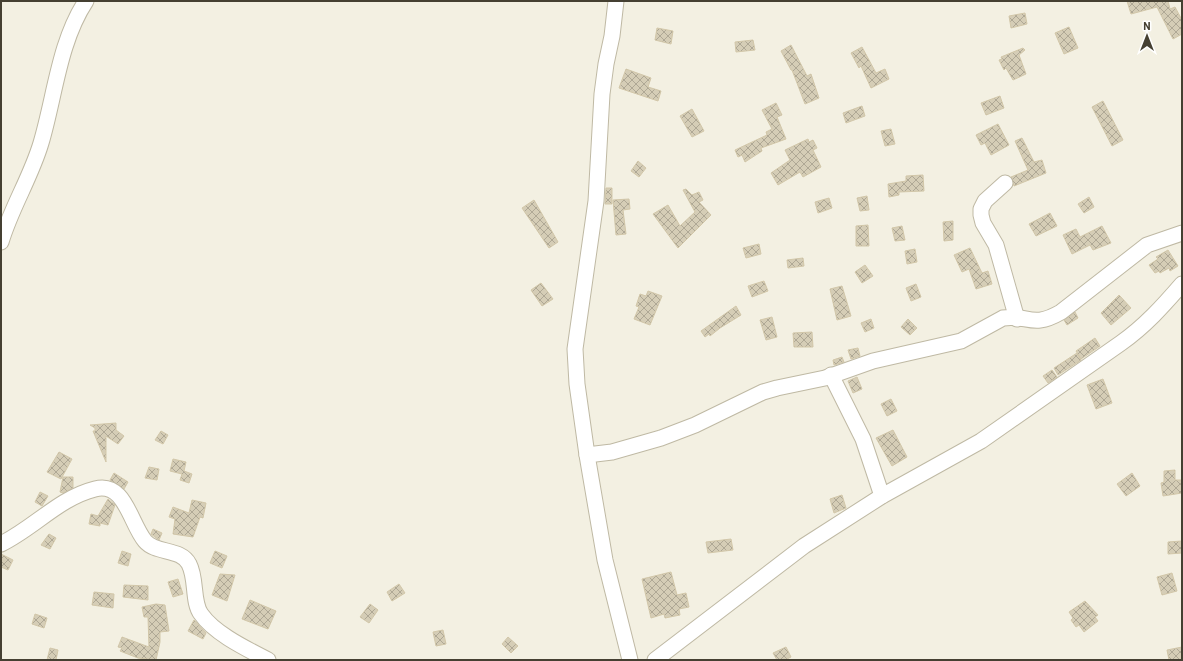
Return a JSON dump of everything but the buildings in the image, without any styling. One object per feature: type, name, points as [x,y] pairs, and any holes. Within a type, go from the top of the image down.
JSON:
[{"type":"street","points":[[1,242],[36,159],[66,45],[73,24],[86,1]]},
{"type":"street","points":[[616,1],[612,36],[602,94],[596,200],[575,349],[577,384],[587,455],[605,560],[630,660]]},
{"type":"street","points":[[1005,183],[985,201],[981,209],[981,215],[983,224],[996,246],[1017,319]]},
{"type":"street","points":[[587,455],[612,452],[661,438],[695,426],[762,392],[831,375],[872,361],[961,341],[1002,318],[1032,322],[1048,320],[1147,244],[1182,233]]},
{"type":"street","points":[[655,660],[804,546],[882,496],[981,441],[1121,343],[1153,317],[1182,284]]},
{"type":"street","points":[[831,375],[863,439],[882,496]]},
{"type":"street","points":[[1,544],[77,496],[95,489],[113,490],[123,502],[145,541],[151,546],[180,555],[186,559],[192,572],[198,608],[206,619],[229,638],[268,660]]}]
